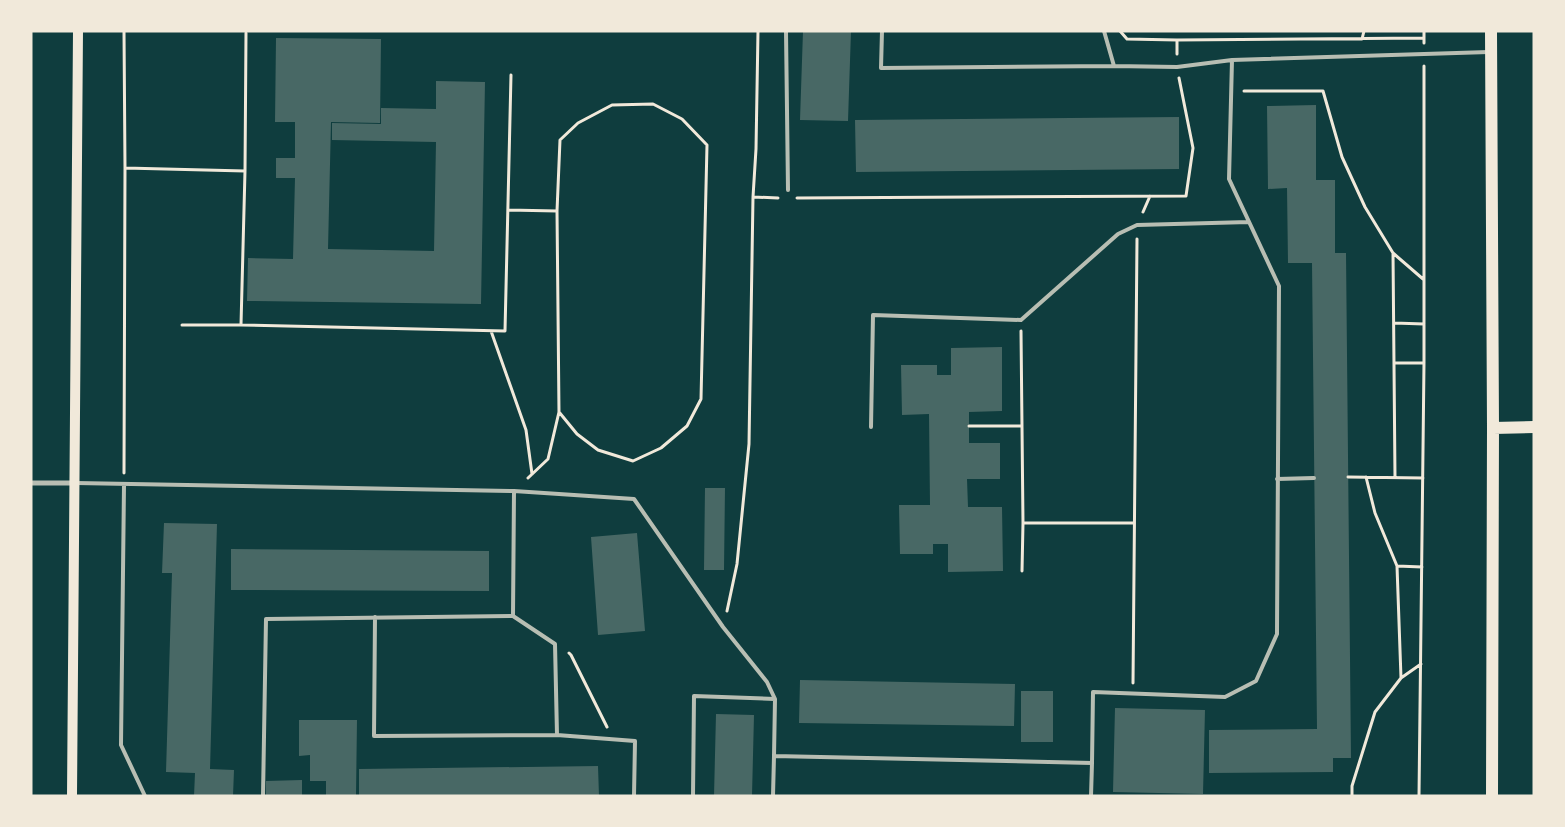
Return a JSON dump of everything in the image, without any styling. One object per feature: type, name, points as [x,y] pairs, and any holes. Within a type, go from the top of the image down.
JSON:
[{"type":"main road","points":[[72,796],[78,31]]},
{"type":"main road","points":[[1491,31],[1492,796]]},
{"type":"main road","points":[[1493,428],[1534,427]]},
{"type":"street","points":[[31,483],[74,483]]},
{"type":"lane","points":[[786,31],[788,190]]},
{"type":"lane","points":[[882,31],[881,68],[1177,67],[1232,60],[1491,52]]},
{"type":"lane","points":[[1104,31],[1114,66]]},
{"type":"lane","points":[[1091,796],[1093,692],[1225,697],[1256,681],[1277,634],[1278,286],[1229,179],[1232,60]]},
{"type":"lane","points":[[871,426],[873,315],[1021,320],[1118,234],[1137,224],[1249,222]]},
{"type":"lane","points":[[1277,479],[1314,478]]},
{"type":"lane","points":[[74,483],[514,491],[634,498],[723,627],[767,682],[775,699],[773,796]]},
{"type":"lane","points":[[124,485],[121,745],[145,796]]},
{"type":"lane","points":[[513,616],[514,491]]},
{"type":"lane","points":[[263,796],[266,619],[513,616],[555,644],[557,735]]},
{"type":"lane","points":[[375,618],[374,736],[557,735],[635,741],[634,796]]},
{"type":"lane","points":[[692,796],[694,696],[775,699]]},
{"type":"lane","points":[[774,756],[1092,764]]},
{"type":"path","points":[[124,31],[124,485]]},
{"type":"path","points":[[723,627],[737,564],[749,444],[758,31]]},
{"type":"path","points":[[1120,31],[1127,39],[1424,38]]},
{"type":"path","points":[[1362,39],[1364,31]]},
{"type":"path","points":[[1419,796],[1424,363],[1424,31]]},
{"type":"path","points":[[241,325],[246,33]]},
{"type":"path","points":[[787,198],[1186,196],[1193,148],[1177,67],[1177,40]]},
{"type":"path","points":[[182,325],[505,331],[511,75]]},
{"type":"path","points":[[1231,92],[1323,91],[1342,157],[1365,207],[1393,253],[1423,279]]},
{"type":"path","points":[[514,491],[548,459],[559,412],[557,211],[560,140],[578,123],[612,104],[653,104],[682,118],[707,145],[701,399],[687,426],[661,448],[633,461],[598,450],[577,434],[559,412]]},
{"type":"path","points":[[125,168],[245,171]]},
{"type":"path","points":[[753,196],[779,198]]},
{"type":"path","points":[[1133,694],[1137,224],[1150,196]]},
{"type":"path","points":[[508,210],[557,211]]},
{"type":"path","points":[[1393,253],[1395,477]]},
{"type":"path","points":[[1021,320],[1022,570]]},
{"type":"path","points":[[1394,323],[1424,324]]},
{"type":"path","points":[[491,331],[526,430],[532,474]]},
{"type":"path","points":[[1395,363],[1424,363]]},
{"type":"path","points":[[969,426],[1022,426]]},
{"type":"path","points":[[1348,477],[1423,478]]},
{"type":"path","points":[[1366,477],[1375,513],[1397,566],[1401,678]]},
{"type":"path","points":[[1022,524],[1134,523]]},
{"type":"path","points":[[1397,566],[1422,567]]},
{"type":"path","points":[[555,644],[571,655],[612,739]]},
{"type":"path","points":[[1352,796],[1352,786],[1375,712],[1401,678],[1421,664]]},
{"type":"building","points":[[803,31],[851,31],[848,121],[800,120]]},
{"type":"building","points":[[276,38],[381,39],[380,123],[331,122],[328,249],[434,251],[436,142],[332,140],[332,123],[381,124],[381,108],[436,109],[436,81],[485,82],[481,304],[247,301],[248,258],[293,259],[295,178],[276,178],[276,158],[295,158],[295,122],[275,122]]},
{"type":"building","points":[[1316,105],[1316,180],[1335,180],[1335,253],[1346,253],[1351,758],[1333,758],[1333,772],[1209,773],[1209,730],[1317,729],[1312,263],[1288,263],[1287,188],[1268,189],[1267,106]]},
{"type":"building","points":[[1179,117],[1179,169],[856,172],[855,120]]},
{"type":"building","points":[[1002,347],[1002,411],[969,412],[969,443],[1000,443],[1000,479],[967,479],[968,507],[1002,507],[1003,571],[948,572],[948,544],[933,544],[933,554],[900,554],[899,505],[930,505],[929,414],[902,415],[901,365],[937,365],[937,375],[951,375],[951,348]]},
{"type":"building","points":[[705,488],[725,488],[724,570],[704,570]]},
{"type":"building","points":[[164,523],[217,524],[210,769],[234,770],[233,796],[194,796],[195,773],[166,772],[172,573],[162,573]]},
{"type":"building","points":[[637,533],[645,631],[598,635],[591,537]]},
{"type":"building","points":[[231,549],[489,551],[489,591],[231,590]]},
{"type":"building","points":[[800,680],[1015,684],[1014,726],[799,723]]},
{"type":"building","points":[[1021,691],[1053,691],[1053,742],[1021,742]]},
{"type":"building","points":[[1115,708],[1205,710],[1203,794],[1113,792]]},
{"type":"building","points":[[716,714],[754,715],[752,796],[714,796]]},
{"type":"building","points":[[299,720],[357,720],[356,796],[326,796],[326,781],[310,781],[310,755],[299,756]]},
{"type":"building","points":[[598,766],[599,796],[359,796],[359,769]]},
{"type":"building","points":[[302,780],[302,796],[266,796],[266,781]]}]
